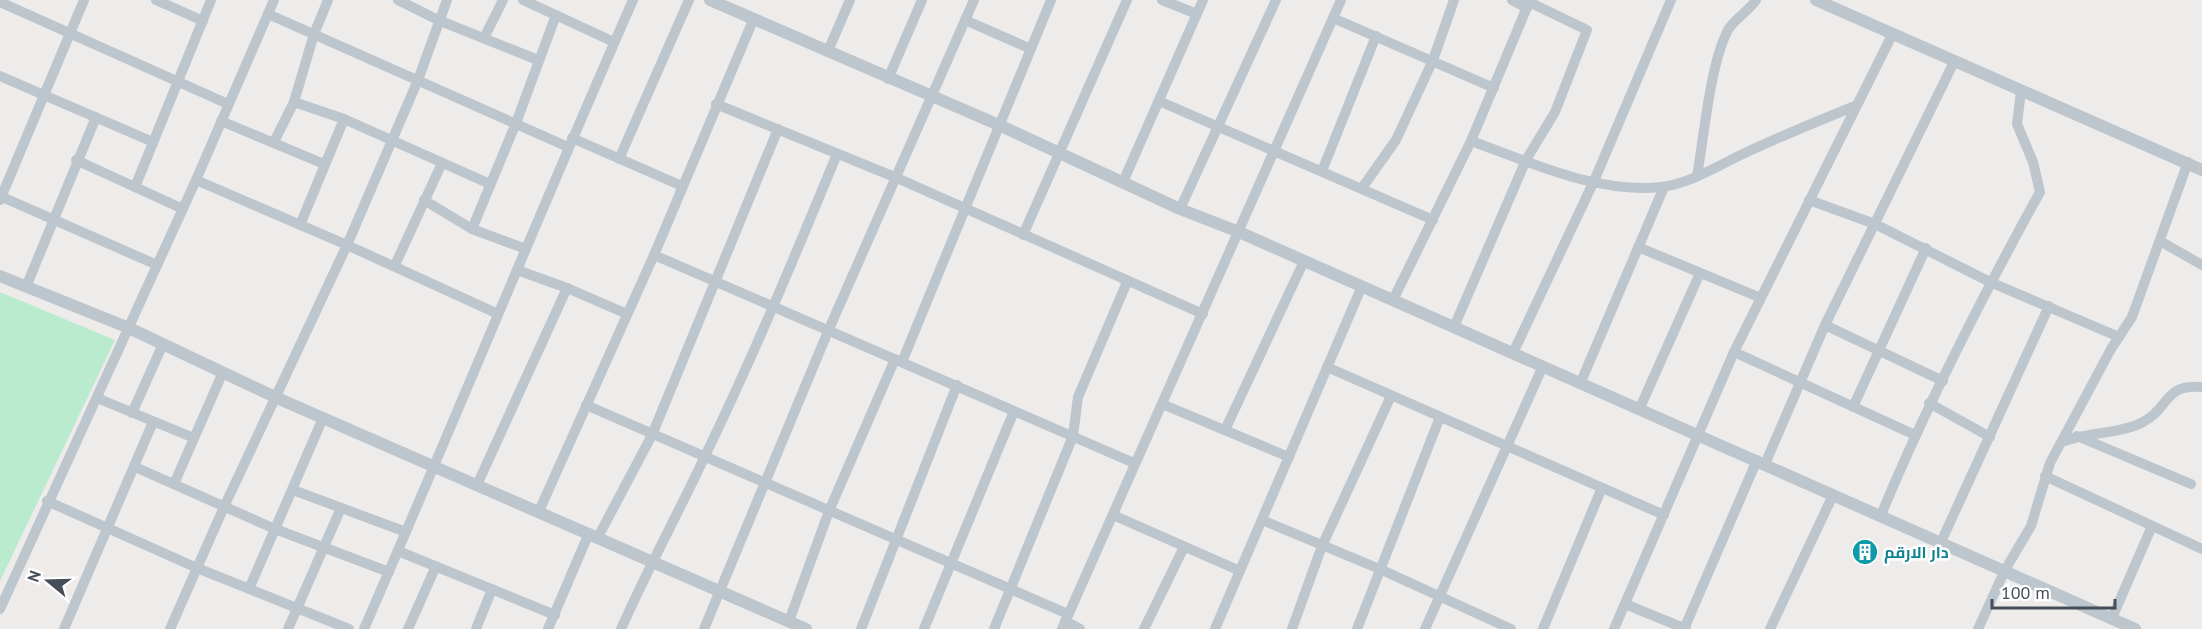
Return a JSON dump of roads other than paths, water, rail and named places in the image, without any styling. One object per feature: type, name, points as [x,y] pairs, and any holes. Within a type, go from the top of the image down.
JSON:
[{"type":"street","points":[[84,0],[1,198],[157,265]]},
{"type":"street","points":[[156,0],[202,21]]},
{"type":"street","points":[[135,187],[211,0]]},
{"type":"street","points":[[0,609],[47,501],[97,398],[196,180],[274,0]]},
{"type":"street","points":[[274,142],[294,102],[314,34],[328,0]]},
{"type":"street","points":[[398,0],[438,20],[538,60]]},
{"type":"street","points":[[170,629],[224,507],[347,245],[418,80],[447,0]]},
{"type":"street","points":[[484,38],[503,0]]},
{"type":"street","points":[[523,0],[615,42]]},
{"type":"street","points":[[364,629],[435,467],[496,313],[517,270],[633,0]]},
{"type":"street","points":[[620,159],[689,0]]},
{"type":"street","points":[[710,0],[888,79],[999,125],[1180,209],[1239,232],[1362,286],[1639,411],[1700,435],[2135,629]]},
{"type":"street","points":[[828,51],[850,0]]},
{"type":"street","points":[[888,79],[922,0]]},
{"type":"street","points":[[704,629],[829,329],[974,0]]},
{"type":"street","points":[[789,621],[829,511],[966,209],[1052,0]]},
{"type":"street","points":[[1023,235],[1127,0]]},
{"type":"street","points":[[1162,0],[1197,14]]},
{"type":"street","points":[[1123,182],[1203,0]]},
{"type":"street","points":[[1180,209],[1276,0]]},
{"type":"street","points":[[1065,621],[1341,0]]},
{"type":"street","points":[[1362,188],[1396,140],[1432,60],[1454,0]]},
{"type":"street","points":[[1454,327],[1526,160],[1555,112],[1587,30],[1529,3],[1512,0]]},
{"type":"street","points":[[1513,353],[1594,182],[1671,0]]},
{"type":"street","points":[[1697,176],[1712,86],[1723,44],[1735,20],[1756,0]]},
{"type":"street","points":[[1816,0],[2088,122],[2188,162],[2202,170]]},
{"type":"street","points":[[0,2],[228,104]]},
{"type":"street","points":[[1393,300],[1471,141],[1529,3]]},
{"type":"street","points":[[268,14],[516,123],[620,159],[682,186]]},
{"type":"street","points":[[472,229],[516,123],[556,15]]},
{"type":"street","points":[[539,511],[654,255],[754,18]]},
{"type":"street","points":[[1333,18],[1494,88]]},
{"type":"street","points":[[965,20],[1031,49]]},
{"type":"street","points":[[1614,629],[1734,352],[1893,33]]},
{"type":"street","points":[[1322,171],[1376,36]]},
{"type":"street","points":[[1625,604],[1685,629],[1825,326],[1954,62]]},
{"type":"street","points":[[0,76],[153,142]]},
{"type":"street","points":[[1881,515],[1929,403],[1943,381],[1990,282],[2040,192],[2032,162],[2017,124],[2021,90]]},
{"type":"street","points":[[1159,101],[1219,125],[1432,220]]},
{"type":"street","points":[[294,102],[344,119],[490,184]]},
{"type":"street","points":[[717,104],[897,178],[1203,314]]},
{"type":"street","points":[[1471,141],[1594,182],[1643,188],[1664,187],[1697,176],[1855,106]]},
{"type":"street","points":[[26,287],[55,220],[76,160],[96,117]]},
{"type":"street","points":[[300,225],[344,119]]},
{"type":"street","points":[[221,121],[324,164]]},
{"type":"street","points":[[548,629],[594,535],[652,435],[717,282],[778,129]]},
{"type":"street","points":[[621,629],[652,561],[705,457],[774,307],[837,154]]},
{"type":"street","points":[[76,160],[183,208]]},
{"type":"street","points":[[1978,629],[2005,570],[2031,526],[2045,476],[2119,337],[2132,317],[2188,162]]},
{"type":"street","points":[[395,265],[442,163]]},
{"type":"street","points":[[196,180],[395,265],[496,313]]},
{"type":"street","points":[[1580,384],[1664,187]]},
{"type":"street","points":[[424,200],[472,229],[526,249]]},
{"type":"street","points":[[1809,200],[1875,224],[1990,282],[2119,337]]},
{"type":"street","points":[[2160,241],[2202,265]]},
{"type":"street","points":[[1638,247],[1761,298]]},
{"type":"street","points":[[1854,407],[1926,248]]},
{"type":"street","points":[[654,255],[1134,463]]},
{"type":"street","points":[[1225,430],[1304,261]]},
{"type":"street","points":[[517,270],[567,288],[627,314]]},
{"type":"street","points":[[1639,411],[1700,273]]},
{"type":"street","points":[[0,276],[129,328],[277,398],[806,629]]},
{"type":"street","points":[[994,629],[1073,436],[1078,397],[1127,282]]},
{"type":"street","points":[[1215,629],[1362,286]]},
{"type":"street","points":[[477,485],[567,288]]},
{"type":"street","points":[[1941,542],[2049,306]]},
{"type":"street","points":[[1825,326],[1943,381]]},
{"type":"street","points":[[132,413],[163,345]]},
{"type":"street","points":[[1734,352],[1915,435]]},
{"type":"street","points":[[1425,629],[1543,366]]},
{"type":"street","points":[[1327,367],[1664,515]]},
{"type":"street","points":[[174,484],[223,372]]},
{"type":"street","points":[[861,629],[957,385]]},
{"type":"street","points":[[2062,442],[2077,436],[2142,423],[2176,389],[2185,386],[2202,387]]},
{"type":"street","points":[[1292,629],[1322,546],[1391,396]]},
{"type":"street","points":[[97,398],[194,438]]},
{"type":"street","points":[[1929,403],[1990,437]]},
{"type":"street","points":[[1162,404],[1289,457]]},
{"type":"street","points":[[586,405],[1010,591],[1080,629]]},
{"type":"street","points":[[924,629],[1014,411]]},
{"type":"street","points":[[1357,629],[1440,417]]},
{"type":"street","points":[[249,589],[323,418]]},
{"type":"street","points":[[64,629],[153,422]]},
{"type":"street","points":[[2077,436],[2191,484]]},
{"type":"street","points":[[135,467],[275,530],[324,546],[389,572]]},
{"type":"street","points":[[2045,476],[2202,549]]},
{"type":"street","points":[[1543,629],[1601,489]]},
{"type":"street","points":[[293,490],[406,532]]},
{"type":"street","points":[[1770,629],[1833,495]]},
{"type":"street","points":[[47,501],[197,568],[349,629]]},
{"type":"street","points":[[288,629],[341,508]]},
{"type":"street","points":[[1113,515],[1240,571]]},
{"type":"street","points":[[1262,520],[1382,570],[1511,629]]},
{"type":"street","points":[[2112,618],[2152,526]]},
{"type":"street","points":[[1144,629],[1184,547]]},
{"type":"street","points":[[398,551],[555,615]]},
{"type":"street","points":[[408,629],[436,566]]},
{"type":"street","points":[[476,629],[492,589]]},
{"type":"place","name":"دار الارقم","points":[[1865,552]]}]
